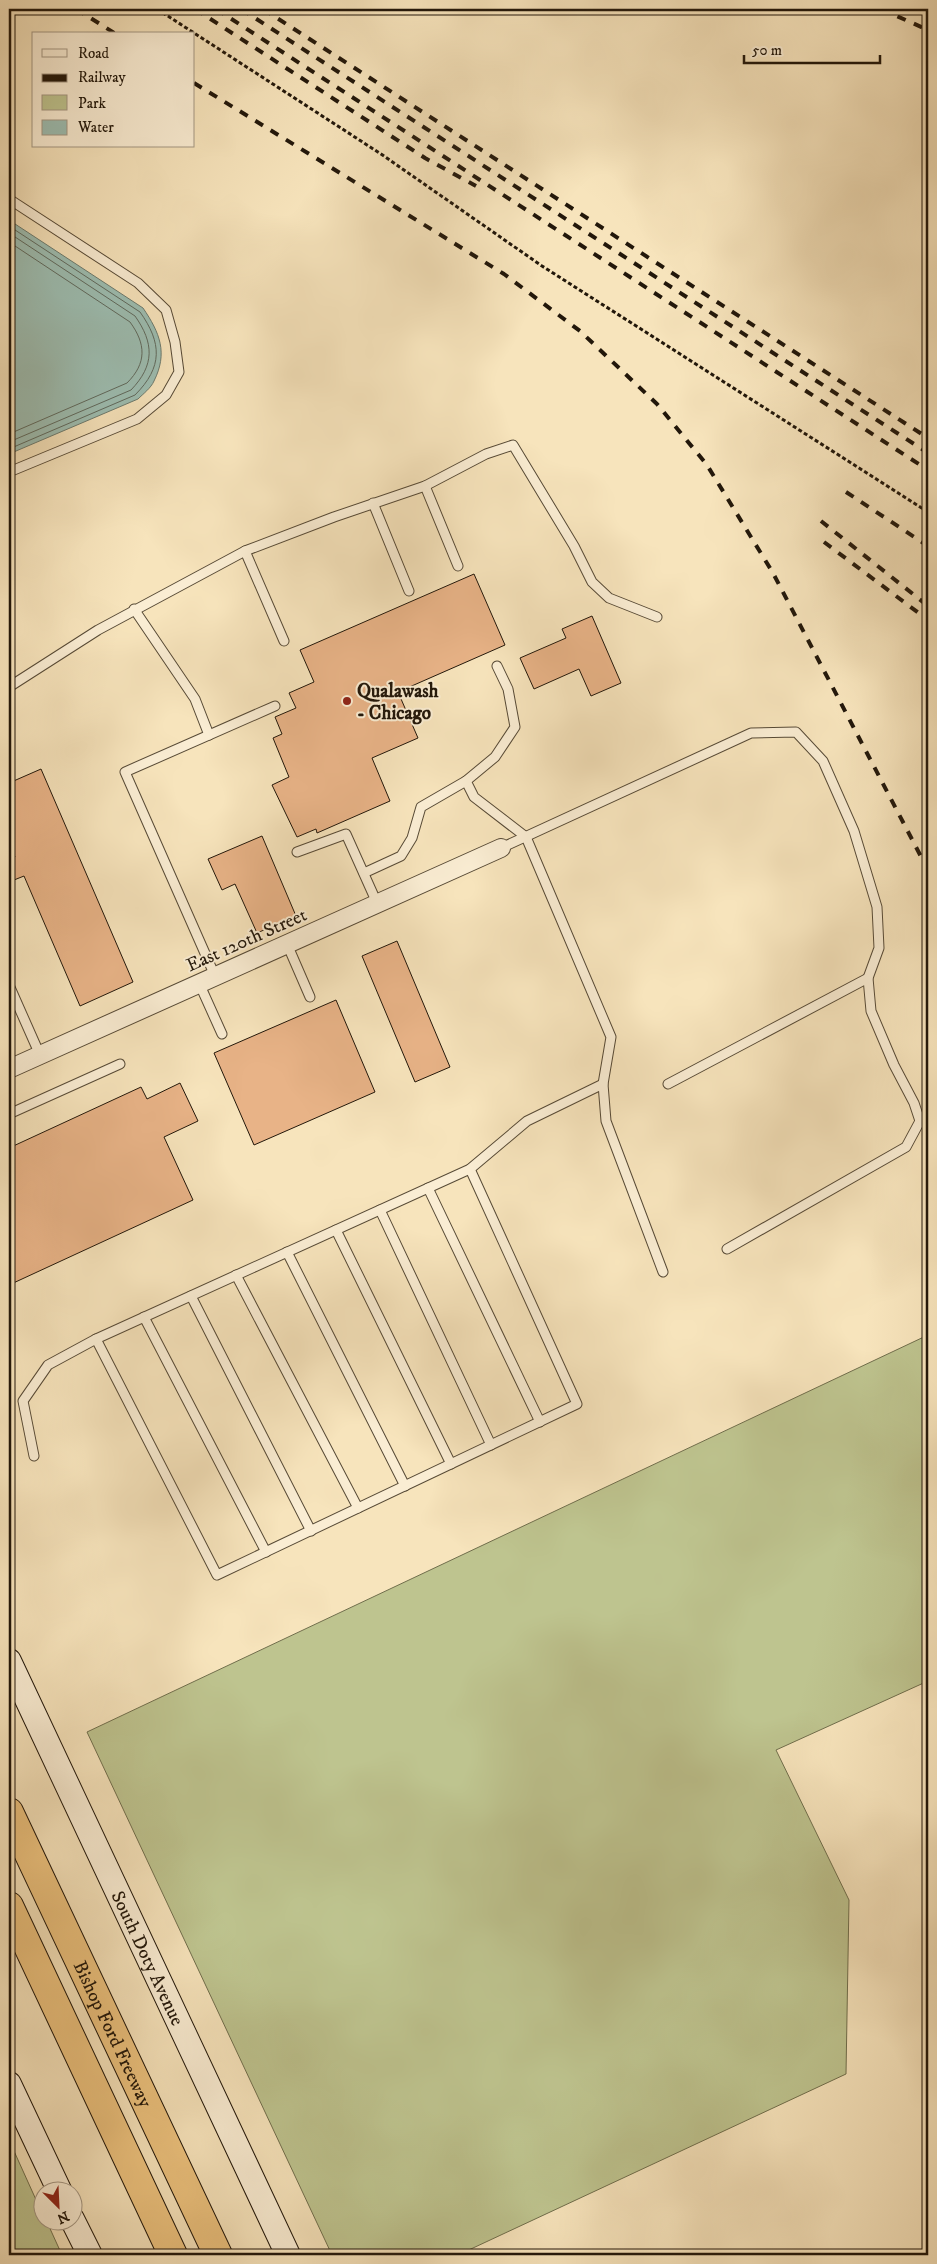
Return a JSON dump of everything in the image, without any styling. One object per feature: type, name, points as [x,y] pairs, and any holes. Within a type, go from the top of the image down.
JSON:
[{"type":"highway","name":"Bishop Ford Freeway","points":[[9,1812],[218,2255]]},
{"type":"highway","points":[[9,1906],[173,2255]]},
{"type":"street","name":"East 120th Street","points":[[9,1068],[501,848]]},
{"type":"street","name":"South Doty Avenue","points":[[9,1661],[288,2255]]},
{"type":"street","points":[[9,2084],[55,2182]]},
{"type":"street","points":[[78,2232],[90,2255]]},
{"type":"lane","points":[[9,199],[138,283],[166,310],[175,342],[179,372],[166,396],[137,419],[9,472]]},
{"type":"lane","points":[[9,687],[98,630],[245,551],[373,503],[425,486],[486,454],[513,445],[574,546],[592,582],[609,598],[658,617]]},
{"type":"lane","points":[[425,486],[458,566]]},
{"type":"lane","points":[[373,503],[409,591]]},
{"type":"lane","points":[[245,551],[284,641]]},
{"type":"lane","points":[[134,610],[195,699],[209,735]]},
{"type":"lane","points":[[364,873],[401,856],[412,838],[421,806],[466,780],[496,757],[515,727],[508,689],[497,666]]},
{"type":"lane","points":[[222,1034],[207,980],[125,772],[275,706]]},
{"type":"lane","points":[[501,848],[751,733],[796,732],[823,762],[854,831],[877,907],[879,948],[868,978],[871,1011],[894,1065],[914,1103],[920,1121],[906,1147],[728,1249]]},
{"type":"lane","points":[[466,780],[474,796],[526,837],[611,1037],[603,1084],[606,1121],[663,1272]]},
{"type":"lane","points":[[297,852],[346,834],[377,903]]},
{"type":"lane","points":[[287,944],[310,996]]},
{"type":"lane","points":[[668,1084],[868,978]]},
{"type":"lane","points":[[9,986],[40,1055]]},
{"type":"lane","points":[[9,1114],[120,1064]]},
{"type":"lane","points":[[34,1456],[23,1401],[48,1365],[96,1339],[470,1169],[527,1121],[603,1084]]},
{"type":"lane","points":[[96,1339],[217,1575],[577,1404],[470,1169]]},
{"type":"lane","points":[[428,1188],[540,1422]]},
{"type":"lane","points":[[380,1210],[491,1445]]},
{"type":"lane","points":[[336,1230],[451,1464]]},
{"type":"lane","points":[[287,1252],[405,1486]]},
{"type":"lane","points":[[236,1275],[358,1508]]},
{"type":"lane","points":[[190,1296],[311,1530]]},
{"type":"lane","points":[[144,1317],[266,1552]]},
{"type":"path","points":[[157,9],[193,32]]},
{"type":"path","points":[[195,34],[381,154],[542,266],[928,512]]},
{"type":"green space","points":[[928,1335],[928,1681],[776,1750],[849,1900],[846,2074],[458,2255],[332,2255],[87,1732]]},
{"type":"green space","points":[[9,2140],[32,2191],[32,2232],[52,2232],[62,2255],[9,2255]]},
{"type":"water","points":[[9,220],[143,308],[158,335],[161,361],[154,381],[138,399],[9,454]]},
{"type":"building","name":"Qualawash - Chicago","points":[[474,574],[505,645],[398,692],[418,738],[372,758],[390,801],[317,833],[316,829],[297,837],[272,785],[289,777],[273,738],[282,734],[275,717],[296,708],[289,693],[314,682],[300,650]]},
{"type":"building","points":[[592,616],[621,683],[591,696],[579,669],[534,689],[520,658],[566,638],[562,629]]},
{"type":"building","points":[[41,769],[133,982],[80,1006],[24,876],[9,882],[9,860],[15,857],[9,842],[9,783]]},
{"type":"building","points":[[262,836],[296,916],[257,933],[235,884],[222,890],[208,859]]},
{"type":"building","points":[[397,941],[450,1067],[415,1082],[362,956]]},
{"type":"building","points":[[336,1000],[375,1092],[254,1145],[214,1053]]},
{"type":"building","points":[[180,1083],[198,1121],[164,1137],[193,1200],[9,1285],[9,1148],[141,1087],[147,1099]]},
{"type":"railway","points":[[76,9],[113,32]]},
{"type":"railway","points":[[195,9],[425,158],[476,186]]},
{"type":"railway","points":[[216,9],[928,470]]},
{"type":"railway","points":[[241,9],[928,453]]},
{"type":"railway","points":[[263,9],[928,438]]},
{"type":"railway","points":[[881,9],[928,30]]},
{"type":"railway","points":[[195,84],[504,274],[580,331],[657,404],[707,465],[773,573],[928,870]]},
{"type":"railway","points":[[846,492],[928,546]]},
{"type":"railway","points":[[821,521],[928,606]]},
{"type":"railway","points":[[824,542],[928,620]]},
{"type":"place","name":"Qualawash - Chicago","points":[[347,701]]}]
